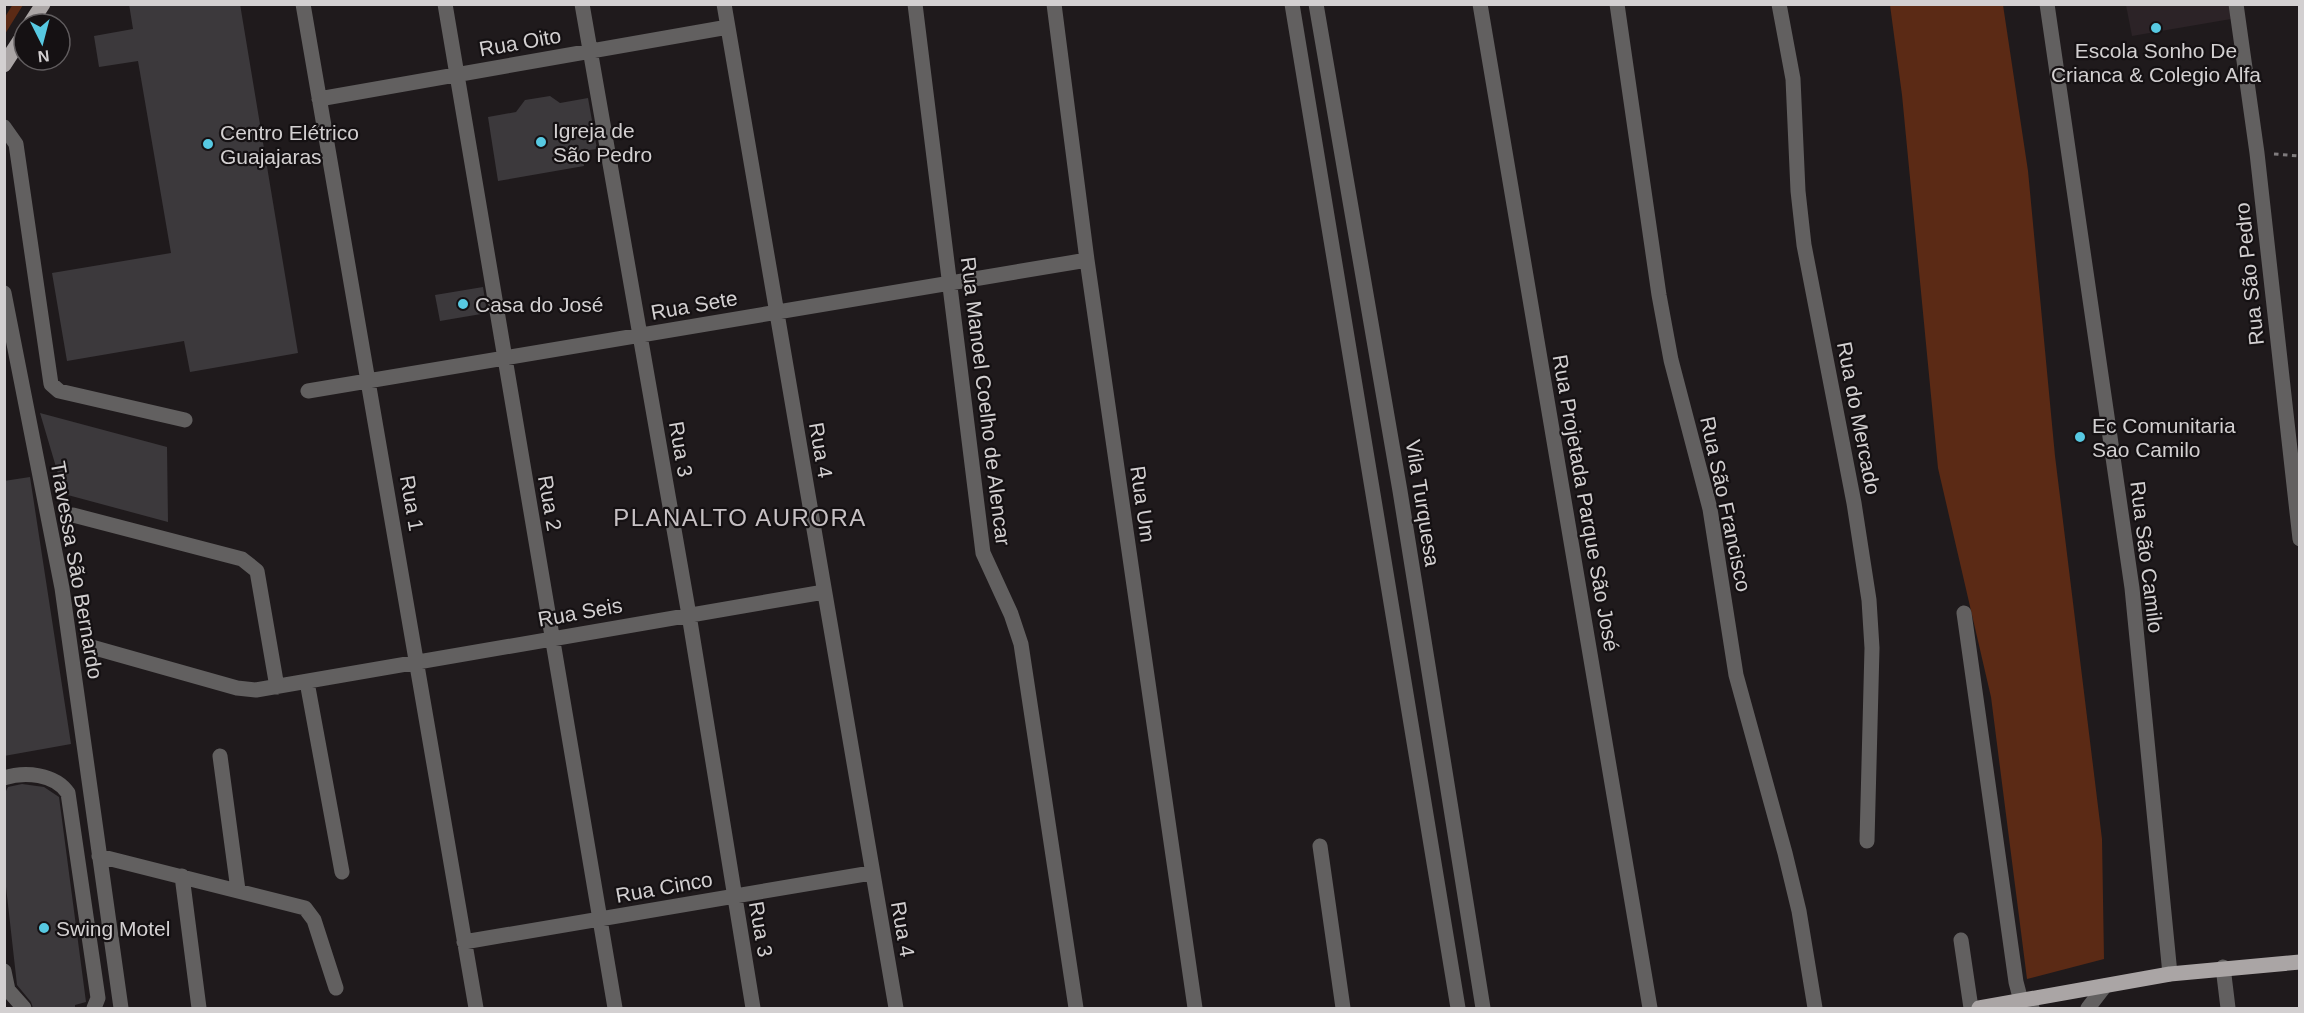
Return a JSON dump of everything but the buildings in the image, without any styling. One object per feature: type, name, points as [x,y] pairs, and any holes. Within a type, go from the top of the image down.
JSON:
[{"type":"main road","points":[[1979,1008],[2027,1005],[2105,986],[2170,974],[2300,962]]},
{"type":"street","name":"Rua 1","points":[[303,4],[370,381],[476,1008]]},
{"type":"street","name":"Rua 2","points":[[445,4],[503,359],[553,638],[615,1008]]},
{"type":"street","name":"Rua 3","points":[[582,4],[689,615],[753,1008]]},
{"type":"street","name":"Rua 4","points":[[724,4],[775,313],[896,1008]]},
{"type":"street","name":"Rua Manoel Coelho de Alencar","points":[[915,4],[983,553],[1011,614],[1021,644],[1076,1008]]},
{"type":"street","name":"Rua Um","points":[[1054,4],[1087,260],[1194,1008]]},
{"type":"street","points":[[1292,4],[1458,1008]]},
{"type":"street","name":"Vila Turquesa","points":[[1316,4],[1400,490],[1483,1008]]},
{"type":"street","name":"Rua Projetada Parque São José","points":[[1480,4],[1650,1008]]},
{"type":"street","name":"Rua São Francisco","points":[[1617,4],[1657,284],[1671,360],[1710,509],[1736,675],[1799,911],[1815,1008]]},
{"type":"street","name":"Rua do Mercado","points":[[1779,4],[1793,80],[1798,191],[1804,245],[1854,503],[1869,600],[1872,648],[1867,841]]},
{"type":"street","name":"Rua São Camilo","points":[[2047,4],[2132,588],[2170,974]]},
{"type":"street","name":"Rua São Pedro","points":[[2236,4],[2257,153],[2294,455],[2300,538]]},
{"type":"street","name":"Rua Oito","points":[[319,99],[728,27]]},
{"type":"street","points":[[4,127],[16,144],[51,384],[59,391],[185,420]]},
{"type":"street","points":[[1326,200],[1349,195]]},
{"type":"street","name":"Rua Sete","points":[[308,392],[1087,260]]},
{"type":"street","name":"Travessa São Bernardo","points":[[4,293],[62,588],[121,1008]]},
{"type":"street","points":[[1375,495],[1400,490]]},
{"type":"street","points":[[73,516],[242,559],[252,564],[258,571],[277,687]]},
{"type":"street","name":"Rua Seis","points":[[88,646],[237,688],[277,687],[824,592]]},
{"type":"street","points":[[1964,613],[2016,982],[2027,1005]]},
{"type":"street","points":[[307,682],[342,872]]},
{"type":"street","points":[[220,756],[238,890]]},
{"type":"street","points":[[4,778],[32,775],[44,777],[64,787],[68,793],[98,998],[94,1008]]},
{"type":"street","points":[[1421,788],[1447,784]]},
{"type":"street","points":[[1320,846],[1342,1008]]},
{"type":"street","points":[[99,856],[305,908],[314,920],[336,988]]},
{"type":"street","name":"Rua Cinco","points":[[464,942],[871,873]]},
{"type":"street","points":[[182,876],[200,1008]]},
{"type":"street","points":[[1961,939],[1971,1008]]},
{"type":"street","points":[[2223,968],[2228,1008]]},
{"type":"street","points":[[4,971],[8,990],[24,1008]]},
{"type":"street","points":[[2088,1008],[2105,986]]},
{"type":"path","points":[[2257,153],[2300,156]]},
{"type":"shaded area","points":[[13,4],[23,5],[19,12],[12,12],[12,23],[5,34],[5,17]]},
{"type":"shaded area","points":[[1890,5],[2003,5],[2028,171],[2055,456],[2102,839],[2104,959],[2027,979],[1991,697],[1938,468],[1902,95]]},
{"type":"shaded area","name":"Escola Sonho De Crianca & Colegio Alfa","points":[[2126,5],[2229,5],[2231,19],[2132,36]]},
{"type":"place","name":"Escola Sonho De Crianca & Colegio Alfa","points":[[2156,28]]},
{"type":"place","name":"Igreja de São Pedro","points":[[541,142]]},
{"type":"place","name":"Centro Elétrico Guajajaras","points":[[208,144]]},
{"type":"place","name":"Casa do José","points":[[463,304]]},
{"type":"place","name":"Ec Comunitaria Sao Camilo","points":[[2080,437]]},
{"type":"place","name":"Swing Motel","points":[[44,928]]},
{"type":"district","name":"PLANALTO AURORA","points":[[740,517]]}]
